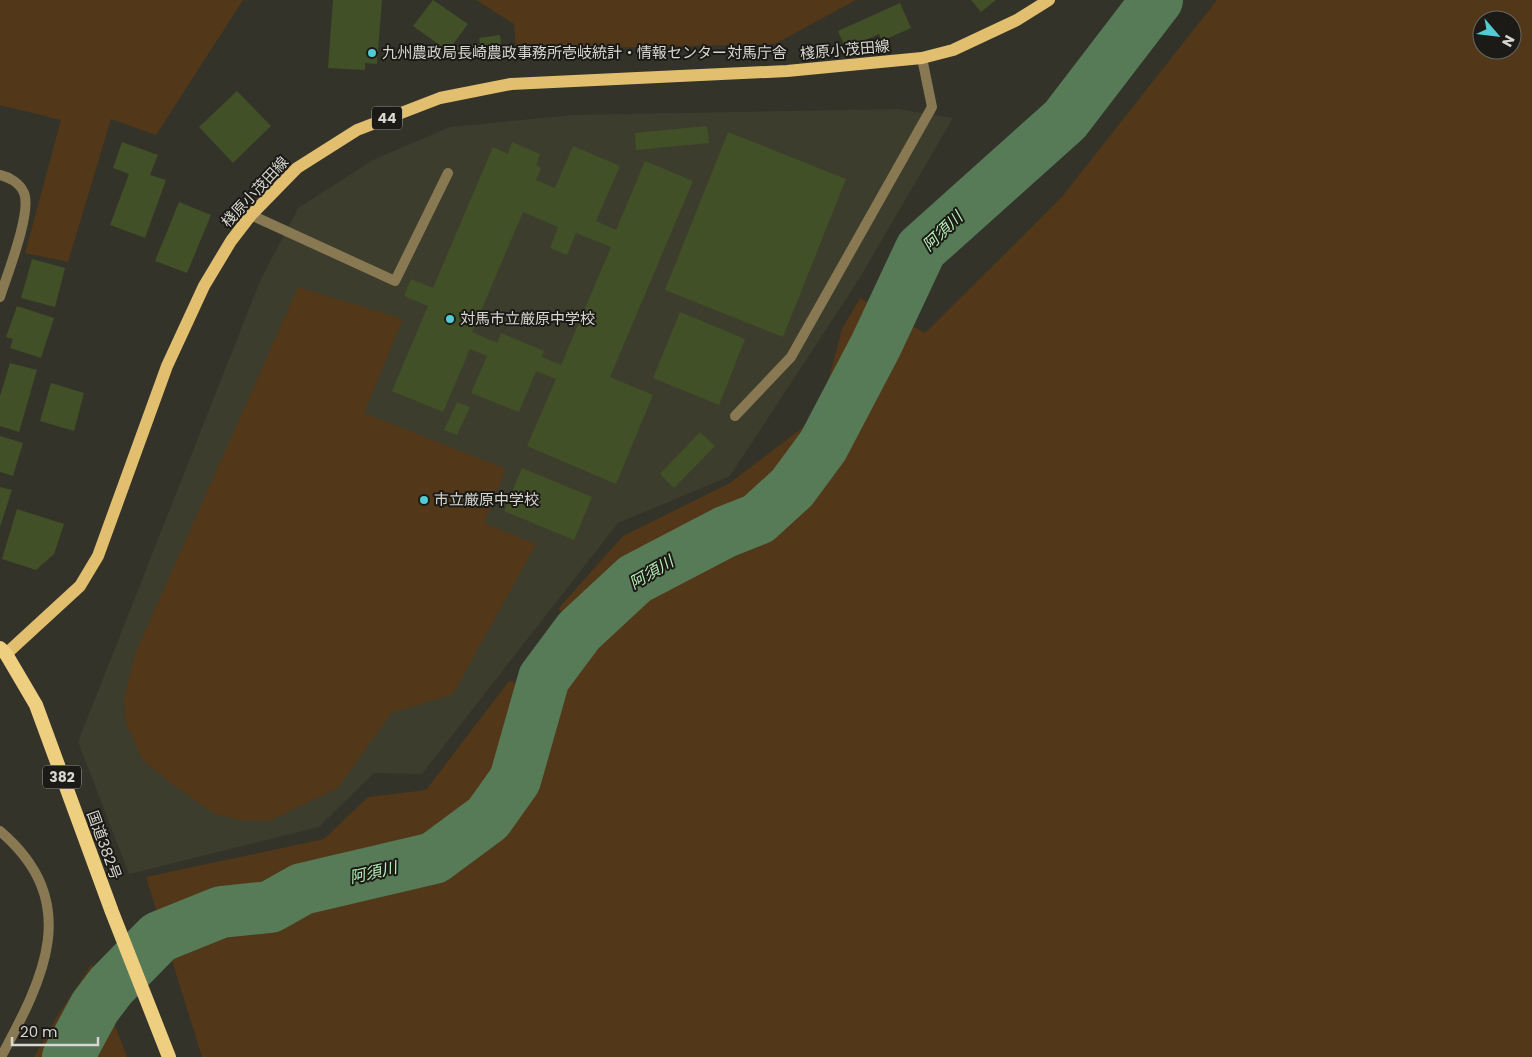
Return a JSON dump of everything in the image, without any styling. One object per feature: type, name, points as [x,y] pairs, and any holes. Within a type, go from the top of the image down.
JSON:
[{"type":"highway","name":"国道382号","points":[[2,654],[36,705],[112,912],[167,1052]]},
{"type":"main road","name":"棧原小茂田線","points":[[2,654],[80,586],[93,563],[167,366],[204,286],[232,241],[251,215],[297,168],[357,130],[440,98],[511,84],[787,71],[922,58],[953,50],[1017,20],[1049,0]]},
{"type":"street","points":[[735,416],[791,357],[932,107],[922,58]]},
{"type":"street","points":[[251,215],[395,281],[448,173]]},
{"type":"street","points":[[0,175],[11,178],[24,193],[26,215],[0,297]]},
{"type":"street","points":[[0,831],[28,859],[37,874],[49,919],[47,950],[42,974],[30,1002],[1,1057]]},
{"type":"shaded area","points":[[0,0],[243,0],[156,135],[111,119],[68,262],[25,253],[61,120],[0,105]]},
{"type":"shaded area","points":[[476,0],[856,0],[775,44],[516,50],[514,24]]},
{"type":"shaded area","points":[[1217,0],[1532,0],[1532,1057],[202,1057],[146,877],[324,839],[368,797],[426,790],[509,681],[557,696],[591,632],[558,609],[623,536],[730,483],[819,415],[842,329],[860,298],[925,333],[1061,198]]},
{"type":"shaded area","name":"市立厳原中学校","points":[[898,109],[953,118],[859,279],[730,476],[618,523],[422,774],[374,773],[319,827],[129,874],[78,742],[260,281],[298,208],[373,160],[450,127],[573,115]]},
{"type":"shaded area","points":[[298,287],[403,319],[364,413],[506,469],[484,523],[536,544],[453,694],[391,713],[338,788],[269,821],[242,820],[215,814],[172,784],[142,759],[126,723],[124,698],[136,652]]},
{"type":"shaded area","points":[[92,964],[127,1057],[34,1057],[58,1015]]},
{"type":"building","points":[[333,0],[382,0],[377,64],[365,63],[365,70],[328,68]]},
{"type":"building","points":[[433,0],[468,24],[448,51],[413,26]]},
{"type":"building","points":[[971,0],[996,0],[981,12]]},
{"type":"building","points":[[900,3],[911,28],[882,41],[879,34],[846,49],[838,31]]},
{"type":"building","points":[[500,35],[502,54],[458,60],[457,47],[480,44],[479,38]]},
{"type":"building","points":[[237,91],[271,126],[233,163],[199,127]]},
{"type":"building","points":[[707,126],[709,143],[636,150],[635,133]]},
{"type":"building","points":[[728,132],[846,179],[783,337],[665,290]]},
{"type":"building","points":[[122,142],[158,155],[150,175],[166,180],[145,238],[110,225],[129,174],[113,168]]},
{"type":"building","name":"対馬市立厳原中学校","points":[[512,142],[540,154],[536,165],[541,168],[536,180],[555,188],[573,146],[620,166],[596,221],[616,230],[645,161],[693,181],[610,377],[653,395],[616,484],[527,446],[556,379],[536,371],[519,412],[471,393],[487,356],[470,349],[443,412],[392,391],[428,306],[404,296],[411,279],[433,288],[493,147],[508,154]],"holes":[[[523,212],[558,227],[550,248],[567,255],[576,233],[611,247],[561,365],[542,357],[544,351],[501,333],[497,343],[472,332]]]},
{"type":"building","points":[[179,202],[211,215],[187,273],[155,261]]},
{"type":"building","points":[[32,259],[65,268],[55,307],[21,298]]},
{"type":"building","points":[[17,306],[54,318],[41,358],[10,348],[13,339],[6,337]]},
{"type":"building","points":[[680,312],[745,339],[719,405],[653,378]]},
{"type":"building","points":[[10,363],[37,370],[19,432],[0,426],[0,396]]},
{"type":"building","points":[[51,383],[84,393],[74,431],[40,421]]},
{"type":"building","points":[[457,402],[470,407],[457,435],[444,430]]},
{"type":"building","points":[[700,432],[715,446],[674,488],[660,474]]},
{"type":"building","points":[[0,436],[23,443],[13,476],[0,472]]},
{"type":"building","points":[[522,468],[592,497],[574,540],[504,511]]},
{"type":"building","points":[[0,487],[12,490],[0,527]]},
{"type":"building","points":[[17,509],[64,524],[54,554],[36,570],[2,559]]},
{"type":"waterway","name":"阿須川","points":[[68,1057],[95,1007],[111,986],[159,937],[221,912],[270,907],[302,889],[434,858],[488,818],[515,780],[544,678],[579,631],[635,579],[725,532],[758,519],[792,488],[823,446],[876,345],[921,249],[1065,120],[1157,0]]},
{"type":"place","name":"九州農政局長崎農政事務所壱岐統計・情報センター対馬庁舎","points":[[372,53]]},
{"type":"place","name":"対馬市立厳原中学校","points":[[450,319]]},
{"type":"place","name":"市立厳原中学校","points":[[424,500]]}]
